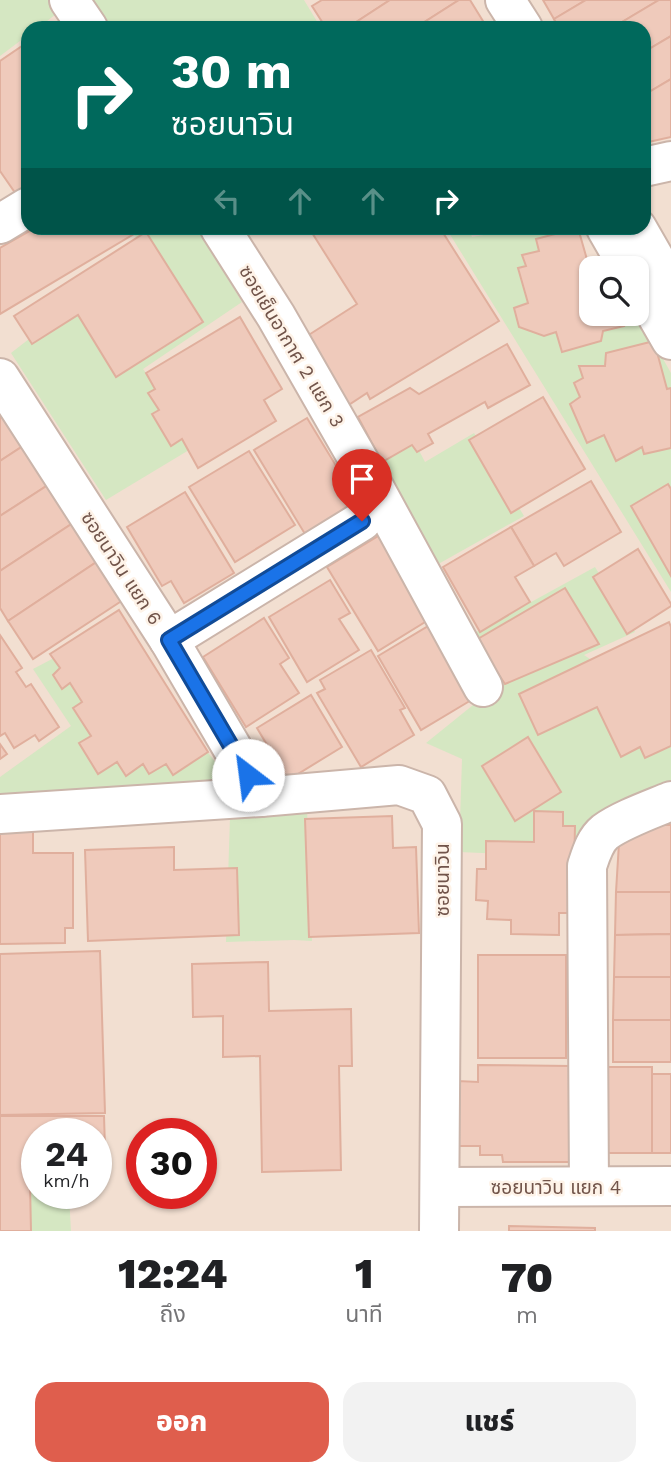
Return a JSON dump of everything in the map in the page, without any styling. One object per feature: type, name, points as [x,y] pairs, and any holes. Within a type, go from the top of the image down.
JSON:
[{"type":"street","points":[[69,0],[83,21]]},
{"type":"street","points":[[505,0],[518,21]]},
{"type":"street","points":[[651,166],[671,162]]},
{"type":"street","points":[[0,224],[21,211]]},
{"type":"street","name":"ซอยเย็นอากาศ 2 แยก 3","points":[[224,235],[276,316],[368,475],[483,687]]},
{"type":"street","points":[[610,235],[622,256]]},
{"type":"street","points":[[641,235],[671,287]]},
{"type":"street","points":[[649,302],[671,340]]},
{"type":"street","name":"ซอยนาวิน แยก 6","points":[[0,378],[169,640],[261,797]]},
{"type":"street","points":[[169,640],[362,521]]},
{"type":"street","name":"ซอยนาวิน","points":[[0,814],[399,785],[427,795],[442,824],[439,1231]]},
{"type":"street","points":[[589,1186],[587,866],[593,848],[604,833],[671,801]]},
{"type":"street","name":"ซอยนาวิน แยก 4","points":[[440,1187],[671,1186]]},
{"type":"shaded area","points":[[0,0],[671,0],[671,1231],[0,1231]]},
{"type":"green space","points":[[0,0],[53,0],[60,11],[47,21],[21,21],[21,40],[0,56]]},
{"type":"green space","points":[[88,0],[304,0],[317,21],[102,21]]},
{"type":"green space","points":[[134,235],[201,235],[242,302],[143,369],[190,431],[194,447],[106,500],[11,353],[149,246]]},
{"type":"green space","points":[[450,235],[567,235],[551,306],[579,311],[579,326],[644,326],[671,373],[671,592]]},
{"type":"green space","points":[[474,433],[524,516],[433,567],[372,454],[411,435],[425,462]]},
{"type":"green space","points":[[595,567],[635,632],[584,655],[671,713],[671,784],[587,829],[553,856],[459,852],[462,759],[426,743],[478,701],[449,647]]},
{"type":"green space","points":[[113,627],[228,779],[227,786],[0,805],[0,777],[71,726],[33,669]]},
{"type":"green space","points":[[307,810],[312,941],[226,942],[230,817]]},
{"type":"green space","points":[[0,1167],[21,1168],[21,1209],[70,1209],[71,1231],[0,1231]]},
{"type":"building","points":[[322,0],[390,0],[358,21],[322,21],[312,6]]},
{"type":"building","points":[[390,0],[459,0],[426,21],[358,21]]},
{"type":"building","points":[[459,0],[470,0],[483,21],[426,21]]},
{"type":"building","points":[[543,0],[586,0],[554,19]]},
{"type":"building","points":[[586,0],[659,0],[624,21],[554,19]]},
{"type":"building","points":[[659,0],[671,0],[671,36],[651,48],[651,21],[624,21]]},
{"type":"building","points":[[671,36],[671,79],[651,91],[651,48]]},
{"type":"building","points":[[21,47],[21,191],[16,194],[0,171],[0,61]]},
{"type":"building","points":[[671,79],[671,137],[651,141],[651,91]]},
{"type":"building","points":[[23,235],[132,235],[0,314],[0,248]]},
{"type":"building","points":[[141,235],[148,235],[203,322],[116,377],[78,315],[32,344],[14,316]]},
{"type":"building","points":[[313,235],[444,235],[499,321],[370,399],[367,393],[344,408],[304,338],[357,304]]},
{"type":"building","points":[[551,235],[580,235],[586,256],[579,256],[579,326],[624,326],[603,331],[601,341],[562,352],[556,332],[544,336],[519,327],[514,308],[528,303],[518,268],[526,266],[522,255],[539,251],[536,239]]},
{"type":"building","points":[[240,317],[282,389],[264,400],[276,421],[198,468],[182,439],[171,446],[152,414],[159,410],[148,393],[155,389],[146,373]]},
{"type":"building","points":[[654,341],[667,389],[671,388],[671,448],[644,454],[642,447],[616,461],[604,435],[587,443],[570,404],[580,397],[574,383],[583,378],[579,366],[605,366],[606,353]]},
{"type":"building","points":[[507,344],[530,385],[488,408],[485,402],[428,434],[433,443],[417,452],[412,445],[382,462],[358,417],[410,388],[419,394]]},
{"type":"building","points":[[543,397],[585,469],[511,513],[469,440]]},
{"type":"building","points":[[0,411],[23,446],[0,461]]},
{"type":"building","points":[[307,418],[358,502],[305,534],[254,450]]},
{"type":"building","points":[[23,446],[48,485],[0,516],[0,461]]},
{"type":"building","points":[[249,451],[295,525],[235,562],[189,487]]},
{"type":"building","points":[[591,481],[621,532],[564,566],[556,553],[534,566],[511,527]]},
{"type":"building","points":[[668,484],[671,489],[671,576],[631,506]]},
{"type":"building","points":[[48,485],[73,523],[0,571],[0,516]]},
{"type":"building","points":[[185,492],[234,573],[184,603],[171,581],[162,586],[127,527]]},
{"type":"building","points":[[73,523],[98,561],[8,621],[0,608],[0,571]]},
{"type":"building","points":[[511,527],[534,566],[515,577],[530,602],[480,632],[443,567]]},
{"type":"building","points":[[380,535],[430,619],[378,651],[327,567]]},
{"type":"building","points":[[638,549],[671,606],[627,634],[593,577]]},
{"type":"building","points":[[98,561],[123,600],[33,659],[8,621]]},
{"type":"building","points":[[330,580],[350,613],[339,619],[359,650],[307,682],[269,617]]},
{"type":"building","points":[[565,588],[599,644],[505,684],[476,640]]},
{"type":"building","points":[[119,610],[208,752],[173,775],[166,764],[149,774],[143,764],[126,776],[117,762],[98,774],[79,743],[91,736],[73,708],[82,702],[70,683],[62,689],[53,675],[60,668],[50,654]]},
{"type":"building","points":[[264,618],[289,658],[280,664],[299,693],[246,727],[203,657]]},
{"type":"building","points":[[669,622],[671,746],[645,758],[640,747],[621,757],[597,707],[538,735],[519,694]]},
{"type":"building","points":[[430,625],[473,699],[421,730],[378,656]]},
{"type":"building","points":[[0,635],[22,668],[16,672],[26,687],[31,684],[59,727],[39,741],[35,735],[14,748],[5,733],[0,736]]},
{"type":"building","points":[[371,650],[405,708],[400,710],[414,735],[361,767],[317,693],[325,689],[320,680]]},
{"type":"building","points":[[311,695],[342,747],[288,780],[257,728]]},
{"type":"building","points":[[528,737],[561,792],[515,821],[482,766]]},
{"type":"building","points":[[0,744],[7,754],[0,759]]},
{"type":"building","points":[[534,811],[563,812],[563,826],[575,826],[573,913],[559,913],[559,935],[511,934],[511,920],[487,919],[488,901],[476,900],[477,869],[486,869],[486,841],[534,842]]},
{"type":"building","points":[[392,816],[393,848],[416,847],[419,933],[309,937],[305,819]]},
{"type":"building","points":[[657,825],[671,825],[671,892],[616,892],[619,843]]},
{"type":"building","points":[[0,831],[33,831],[33,853],[73,853],[73,928],[65,928],[65,943],[0,944]]},
{"type":"building","points":[[174,847],[174,870],[237,868],[239,935],[88,941],[85,850]]},
{"type":"building","points":[[616,892],[671,892],[671,934],[615,935]]},
{"type":"building","points":[[671,934],[671,977],[614,977],[615,935]]},
{"type":"building","points":[[100,951],[105,1113],[0,1115],[0,954]]},
{"type":"building","points":[[478,955],[566,955],[566,1058],[478,1058]]},
{"type":"building","points":[[268,962],[269,1011],[351,1009],[352,1066],[339,1066],[341,1170],[262,1172],[260,1056],[223,1057],[223,1016],[193,1017],[192,964]]},
{"type":"building","points":[[614,977],[671,977],[671,1020],[613,1020]]},
{"type":"building","points":[[613,1020],[671,1020],[671,1062],[613,1062]]},
{"type":"building","points":[[478,1065],[570,1066],[570,1162],[503,1162],[502,1155],[480,1155],[480,1146],[458,1146],[458,1081],[478,1082]]},
{"type":"building","points":[[600,1067],[652,1067],[652,1153],[600,1153]]},
{"type":"building","points":[[652,1074],[671,1074],[671,1153],[652,1153]]},
{"type":"building","points":[[0,1116],[104,1116],[21,1118],[21,1209],[31,1209],[31,1231],[0,1231]]},
{"type":"building","points":[[509,1226],[595,1228],[595,1231],[509,1231]]},
{"type":"route","points":[[248,775],[169,640],[362,521]]}]
